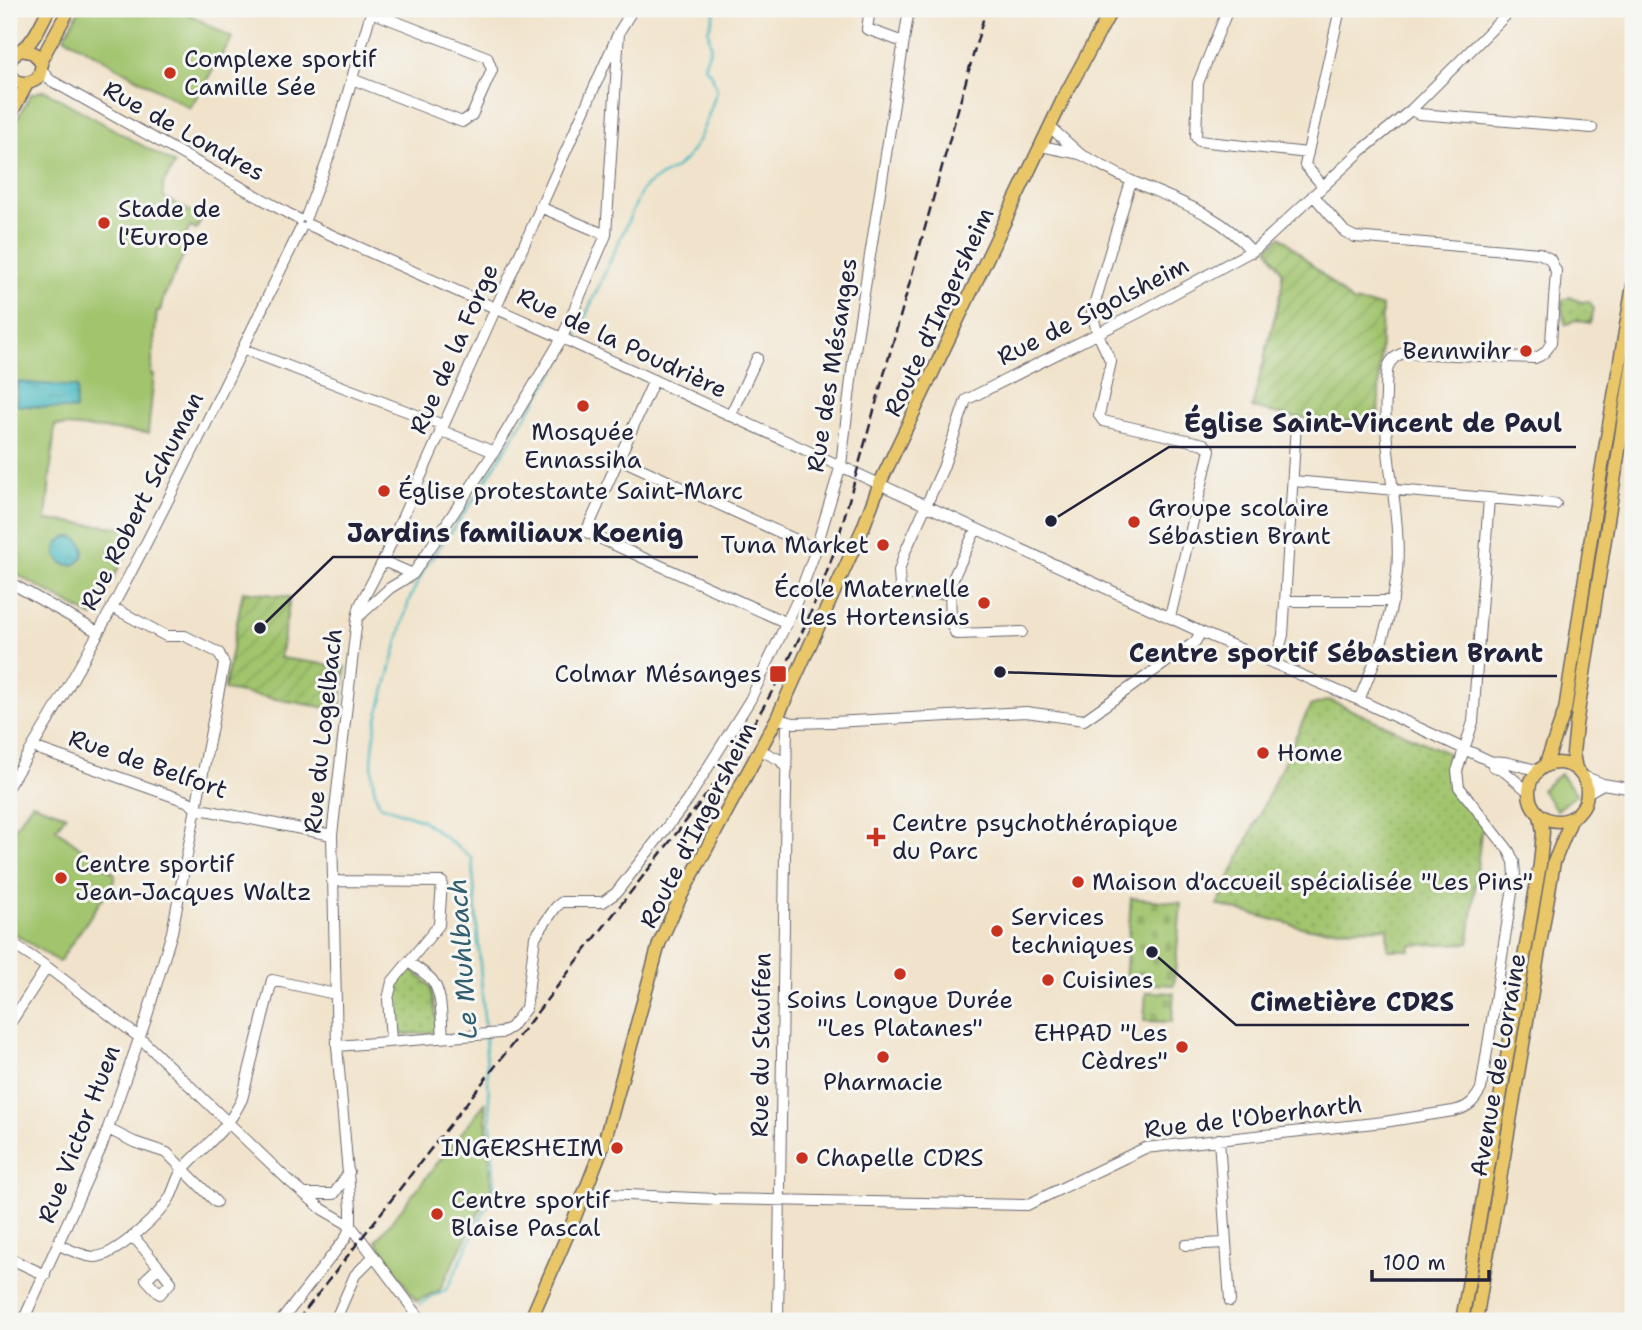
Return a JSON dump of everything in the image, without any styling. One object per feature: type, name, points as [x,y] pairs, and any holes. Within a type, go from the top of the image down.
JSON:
[{"type":"main road","points":[[39,75],[17,82],[9,74],[14,55],[31,41],[49,9]]},
{"type":"main road","points":[[9,117],[39,75],[69,9]]},
{"type":"main road","name":"Route d'Ingersheim","points":[[530,1321],[585,1193],[614,1111],[659,944],[681,895],[760,750],[782,720],[880,483],[1065,95],[1112,9]]},
{"type":"main road","points":[[14,55],[29,50],[39,75]]},
{"type":"main road","points":[[1529,792],[1534,776],[1542,768],[1564,710],[1633,285]]},
{"type":"main road","points":[[1587,793],[1573,753],[1577,711],[1633,360]]},
{"type":"main road","points":[[1542,768],[1558,763],[1579,773]]},
{"type":"main road","name":"Avenue de Lorraine","points":[[1462,1321],[1541,864],[1543,844],[1540,816],[1530,801],[1529,792]]},
{"type":"main road","name":"Avenue de Lorraine","points":[[1476,1321],[1554,862],[1572,818],[1583,808],[1587,793]]},
{"type":"main road","points":[[1540,816],[1555,822],[1572,818]]},
{"type":"street","name":"Rue du Logelbach","points":[[351,1226],[349,1171],[337,1045],[332,835],[357,618],[390,588],[413,573],[495,452],[562,338],[606,235],[602,100],[619,32],[633,9]]},
{"type":"street","points":[[870,9],[867,29],[903,42]]},
{"type":"street","name":"Rue des Mésanges","points":[[443,1037],[501,1033],[510,1027],[527,1003],[533,941],[537,933],[562,902],[603,902],[616,893],[687,801],[723,745],[750,700],[787,623],[816,549],[841,465],[851,375],[909,9]]},
{"type":"street","points":[[1228,9],[1198,83],[1196,137],[1199,141],[1308,153]]},
{"type":"street","points":[[1323,186],[1305,165],[1340,9]]},
{"type":"street","name":"Rue de Sigolsheim","points":[[951,593],[905,594],[900,587],[899,572],[905,552],[951,449],[966,400],[1139,313],[1252,252],[1361,151],[1411,110],[1512,9]]},
{"type":"street","points":[[352,79],[462,122],[472,116],[492,70],[487,57],[371,10]]},
{"type":"street","name":"Rue Robert Schuman","points":[[9,785],[112,607],[243,349],[303,223],[320,185],[371,10]]},
{"type":"street","name":"Rue de la Forge","points":[[357,618],[359,605],[383,561],[540,207],[602,100],[619,32]]},
{"type":"street","name":"Rue de Londres","points":[[39,75],[303,223],[496,309]]},
{"type":"street","points":[[1411,110],[1419,114],[1592,128]]},
{"type":"street","points":[[1050,127],[1080,154],[1131,181],[1209,214],[1239,236],[1252,252]]},
{"type":"street","points":[[1041,146],[1080,154]]},
{"type":"street","points":[[1131,181],[1092,312],[1097,332],[1111,362],[1099,415],[1103,421],[1204,444],[1210,450],[1170,617]]},
{"type":"street","points":[[1313,195],[1345,232],[1355,237],[1539,253],[1555,265],[1551,342],[1540,356],[1535,358],[1403,352],[1391,360],[1387,369],[1385,406],[1394,491],[1397,569],[1383,642],[1359,700]]},
{"type":"street","points":[[540,207],[606,235]]},
{"type":"street","name":"Rue de la Poudrière","points":[[496,309],[1492,762]]},
{"type":"street","points":[[243,349],[369,397],[495,452]]},
{"type":"street","name":"Rue de la Poudrière","points":[[730,416],[757,358]]},
{"type":"street","points":[[654,380],[586,532],[787,623]]},
{"type":"street","points":[[1275,664],[1283,635],[1296,424]]},
{"type":"street","points":[[620,459],[816,549]]},
{"type":"street","points":[[1293,481],[1556,504]]},
{"type":"street","name":"Rue de l'Oberharth","points":[[585,1193],[1027,1205],[1145,1147],[1427,1116],[1465,1109],[1476,1099],[1481,1089],[1516,874],[1508,850],[1459,787],[1457,771],[1473,722],[1489,498]]},
{"type":"street","points":[[976,529],[950,585],[951,624],[956,635],[1022,632]]},
{"type":"street","points":[[383,561],[413,573]]},
{"type":"street","points":[[9,582],[98,632]]},
{"type":"street","points":[[1285,601],[1393,601]]},
{"type":"street","name":"Rue Victor Huen","points":[[23,1321],[59,1245],[108,1129],[140,1038],[172,932],[224,664],[219,653],[185,636],[166,636],[112,607]]},
{"type":"street","points":[[782,720],[1026,712],[1084,720],[1195,642],[1202,632]]},
{"type":"street","name":"Rue du Stauffen","points":[[778,1321],[787,769],[782,720]]},
{"type":"street","name":"Rue de Belfort","points":[[33,747],[189,802],[195,808],[332,835]]},
{"type":"street","points":[[760,750],[780,760],[787,769]]},
{"type":"street","points":[[1529,792],[1505,772],[1493,766],[1492,762],[1542,768]]},
{"type":"street","points":[[1579,773],[1603,784],[1627,788]]},
{"type":"street","points":[[1587,793],[1603,784]]},
{"type":"street","points":[[332,881],[442,882],[439,925],[392,982],[388,999],[391,1040]]},
{"type":"street","points":[[9,942],[47,967],[140,1038],[305,1194],[322,1209],[351,1226],[422,1321]]},
{"type":"street","points":[[337,1045],[443,1037],[435,985],[409,962]]},
{"type":"street","points":[[9,1025],[47,967]]},
{"type":"street","points":[[59,1245],[94,1257],[113,1253],[134,1236],[169,1199],[180,1172],[230,1122],[242,1099],[272,981],[335,994]]},
{"type":"street","points":[[108,1129],[134,1142],[167,1153],[216,1202]]},
{"type":"street","points":[[1219,1139],[1230,1301]]},
{"type":"street","points":[[305,1194],[334,1194],[349,1171]]},
{"type":"street","points":[[281,1321],[340,1247],[351,1226]]},
{"type":"street","points":[[134,1236],[159,1267]]},
{"type":"street","points":[[1186,1245],[1226,1243]]},
{"type":"street","points":[[335,1321],[355,1275],[374,1256]]},
{"type":"street","points":[[9,1258],[45,1275]]},
{"type":"green space","name":"Complexe sportif Camille Sée","points":[[80,9],[180,9],[232,38],[190,108],[64,37]]},
{"type":"green space","name":"Stade de l'Europe","points":[[44,90],[175,164],[163,184],[163,197],[202,218],[196,230],[190,227],[184,239],[190,242],[164,296],[160,311],[157,311],[148,433],[55,425],[46,520],[139,529],[93,617],[9,570],[9,219],[13,211],[9,208],[9,133],[31,94]]},
{"type":"green space","points":[[1281,236],[1352,302],[1382,306],[1378,425],[1292,417],[1252,408],[1282,287],[1282,272],[1268,248]]},
{"type":"green space","points":[[1570,297],[1581,302],[1589,301],[1594,309],[1590,323],[1575,320],[1566,325],[1562,301]]},
{"type":"green space","points":[[1633,312],[1633,338],[1587,622],[1582,621]]},
{"type":"green space","points":[[243,591],[290,597],[280,658],[346,667],[340,710],[224,690]]},
{"type":"green space","points":[[1329,700],[1454,756],[1453,778],[1456,787],[1486,829],[1481,832],[1469,943],[1411,945],[1410,950],[1388,950],[1387,928],[1309,929],[1217,905],[1310,706]]},
{"type":"green space","points":[[1560,774],[1577,794],[1557,810],[1541,790]]},
{"type":"green space","name":"Centre sportif Jean-Jacques Waltz","points":[[32,803],[66,815],[56,829],[115,874],[113,883],[59,962],[9,930],[9,836]]},
{"type":"green space","points":[[1131,898],[1181,903],[1174,985],[1125,982]]},
{"type":"green space","points":[[1532,944],[1536,944],[1473,1321],[1467,1321]]},
{"type":"green space","points":[[408,969],[413,969],[431,987],[438,1027],[435,1032],[398,1035],[393,1032],[394,991]]},
{"type":"green space","points":[[1146,992],[1174,993],[1172,1022],[1144,1021]]},
{"type":"green space","name":"Centre sportif Blaise Pascal","points":[[485,1103],[492,1187],[439,1291],[416,1301],[376,1241]]},
{"type":"water","points":[[18,382],[77,387],[75,410],[16,405]]},
{"type":"water","points":[[70,537],[80,541],[84,551],[80,561],[70,565],[60,561],[56,551],[60,541]]},
{"type":"waterway","name":"Le Muhlbach","points":[[576,337],[642,190],[683,162],[701,134],[717,91],[712,75],[704,66],[711,46],[708,31],[716,9]]},
{"type":"waterway","name":"Le Muhlbach","points":[[485,1031],[472,858],[422,820],[380,805],[373,785],[374,740],[377,719],[409,600],[426,566],[472,502],[566,353]]},
{"type":"waterway","name":"Le Muhlbach","points":[[419,1304],[447,1289],[495,1189],[485,1037]]},
{"type":"railway","points":[[297,1321],[707,794],[747,735],[782,673],[812,610],[837,543],[986,9]]},
{"type":"place","name":"Complexe sportif Camille Sée","points":[[170,73]]},
{"type":"place","name":"Stade de l'Europe","points":[[104,223]]},
{"type":"place","name":"Bennwihr","points":[[1526,351]]},
{"type":"place","name":"Mosquée Ennassiha","points":[[583,406]]},
{"type":"place","name":"Église protestante Saint-Marc","points":[[384,491]]},
{"type":"place","name":"Église Saint-Vincent de Paul","points":[[1051,521]]},
{"type":"place","name":"Groupe scolaire Sébastien Brant","points":[[1134,522]]},
{"type":"place","name":"Tuna Market","points":[[883,545]]},
{"type":"place","name":"École Maternelle Les Hortensias","points":[[984,603]]},
{"type":"place","name":"Jardins familiaux Koenig","points":[[260,628]]},
{"type":"place","name":"Centre sportif Sébastien Brant","points":[[1000,672]]},
{"type":"place","name":"Colmar Mésanges","points":[[778,674]]},
{"type":"place","name":"Home","points":[[1263,753]]},
{"type":"place","name":"Centre psychothérapique du Parc","points":[[876,837]]},
{"type":"place","name":"Centre sportif Jean-Jacques Waltz","points":[[61,878]]},
{"type":"place","name":"Maison d'accueil spécialisée \"Les Pins\"","points":[[1078,882]]},
{"type":"place","name":"Services techniques","points":[[997,931]]},
{"type":"place","name":"Cimetière CDRS","points":[[1152,952]]},
{"type":"place","name":"Soins Longue Durée \"Les Platanes\"","points":[[900,974]]},
{"type":"place","name":"Cuisines","points":[[1048,980]]},
{"type":"place","name":"EHPAD \"Les Cèdres\"","points":[[1182,1047]]},
{"type":"place","name":"Pharmacie","points":[[883,1057]]},
{"type":"place","name":"INGERSHEIM","points":[[617,1148]]},
{"type":"place","name":"Chapelle CDRS","points":[[802,1158]]},
{"type":"place","name":"Centre sportif Blaise Pascal","points":[[437,1214]]}]
